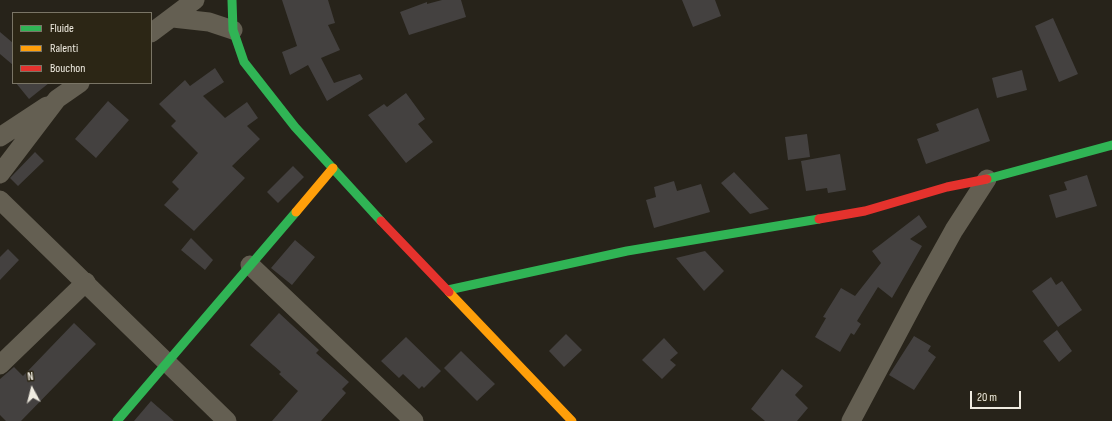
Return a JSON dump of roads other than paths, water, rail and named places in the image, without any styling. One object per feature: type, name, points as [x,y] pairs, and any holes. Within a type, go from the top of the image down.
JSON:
[{"type":"street","points":[[152,32],[195,0]]},
{"type":"street","points":[[232,0],[233,30],[244,62],[295,127],[572,421]]},
{"type":"street","points":[[172,18],[209,22],[233,30]]},
{"type":"street","points":[[0,137],[79,84]]},
{"type":"street","points":[[0,174],[57,99]]},
{"type":"street","points":[[448,290],[627,251],[865,211],[947,187],[987,179],[1112,145]]},
{"type":"street","points":[[117,421],[333,168]]},
{"type":"street","points":[[851,421],[951,236],[987,179]]},
{"type":"street","points":[[0,200],[86,282],[167,364],[227,421]]},
{"type":"street","points":[[250,265],[414,421]]},
{"type":"street","points":[[0,365],[86,282]]}]
